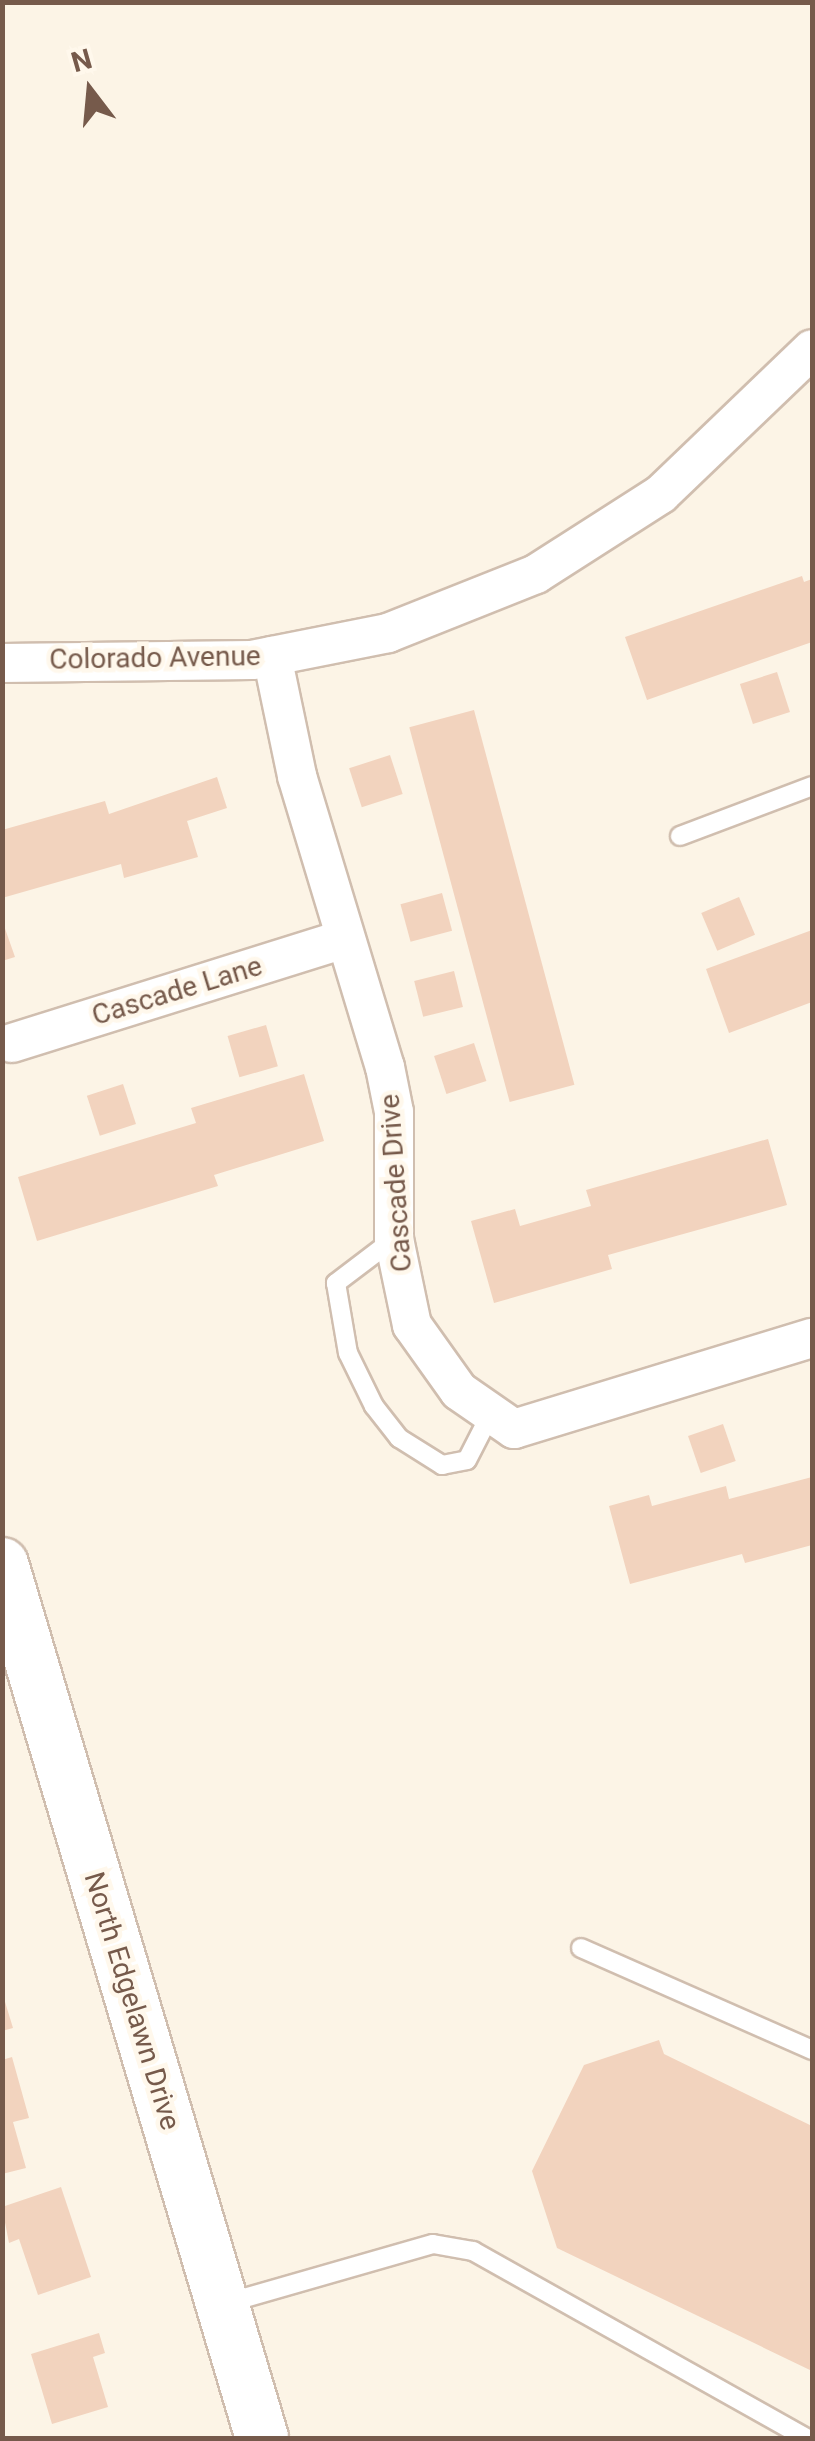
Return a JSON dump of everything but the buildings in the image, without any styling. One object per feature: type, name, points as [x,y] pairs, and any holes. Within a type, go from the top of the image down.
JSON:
[{"type":"street","name":"Colorado Avenue","points":[[2,663],[272,656],[388,633],[536,574],[661,494],[812,349]]},
{"type":"street","name":"Cascade Drive","points":[[272,656],[297,776],[394,1112],[394,1239],[412,1325],[459,1392],[514,1429],[812,1338]]},
{"type":"street","name":"Cascade Lane","points":[[12,1042],[343,939]]},
{"type":"street","name":"North Edgelawn Drive","points":[[3,1570],[262,2438]]},
{"type":"lane","points":[[680,836],[812,786]]},
{"type":"lane","points":[[394,1239],[336,1282],[348,1353],[374,1406],[399,1438],[442,1465],[467,1460],[492,1414]]},
{"type":"lane","points":[[581,1948],[812,2050]]},
{"type":"lane","points":[[222,2304],[432,2244],[473,2251],[810,2438]]}]
